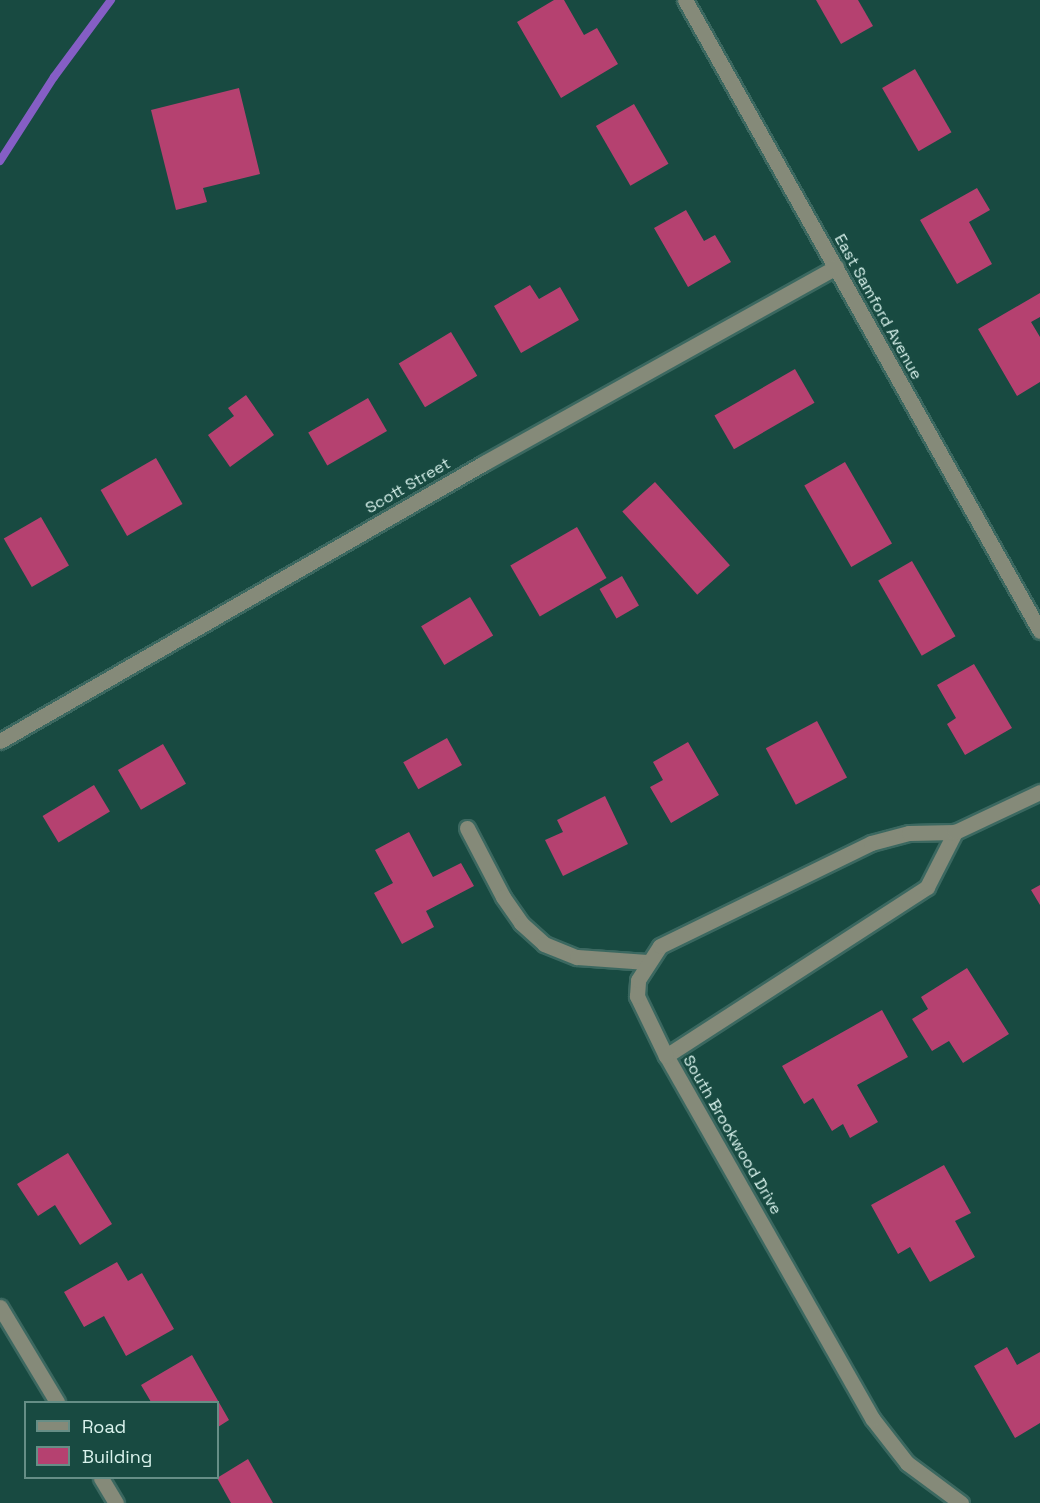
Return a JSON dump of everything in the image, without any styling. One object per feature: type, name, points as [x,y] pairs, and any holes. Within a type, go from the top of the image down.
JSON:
[{"type":"street","name":"East Samford Avenue","points":[[685,0],[1040,631]]},
{"type":"street","name":"Scott Street","points":[[0,741],[474,469],[836,267]]},
{"type":"street","points":[[666,1056],[637,996],[638,980],[647,962],[660,946],[871,843],[909,833],[955,832],[1040,792]]},
{"type":"street","points":[[467,828],[503,897],[521,923],[544,944],[577,957],[647,962]]},
{"type":"street","name":"South Brookwood Drive","points":[[955,832],[927,887],[666,1056],[872,1418],[907,1463],[961,1503]]},
{"type":"street","points":[[0,1307],[56,1401]]},
{"type":"street","points":[[102,1479],[116,1503]]},
{"type":"building","points":[[554,0],[564,0],[584,35],[597,28],[618,64],[561,98],[517,22]]},
{"type":"building","points":[[816,0],[858,0],[873,26],[841,44]]},
{"type":"building","points":[[915,69],[952,132],[919,151],[882,88]]},
{"type":"building","points":[[239,88],[260,174],[203,188],[207,202],[176,210],[151,110]]},
{"type":"building","points":[[634,104],[668,164],[630,186],[596,126]]},
{"type":"building","points":[[977,188],[990,210],[969,222],[992,264],[957,284],[920,220]]},
{"type":"building","points":[[686,210],[704,241],[715,235],[731,262],[688,287],[654,228]]},
{"type":"building","points":[[530,285],[539,299],[560,287],[579,320],[521,353],[494,306]]},
{"type":"building","points":[[1040,293],[1040,317],[1031,322],[1040,337],[1040,382],[1017,396],[978,329]]},
{"type":"building","points":[[451,332],[477,376],[425,407],[399,363]]},
{"type":"building","points":[[795,369],[814,403],[734,449],[714,416]]},
{"type":"building","points":[[246,395],[274,435],[230,467],[208,435],[234,416],[228,408]]},
{"type":"building","points":[[368,398],[387,431],[327,465],[308,433]]},
{"type":"building","points":[[156,458],[182,504],[127,536],[101,490]]},
{"type":"building","points":[[845,462],[892,543],[851,567],[804,486]]},
{"type":"building","points":[[655,482],[730,565],[697,595],[622,511]]},
{"type":"building","points":[[41,517],[69,565],[32,587],[4,538]]},
{"type":"building","points":[[577,527],[606,578],[540,617],[510,566]]},
{"type":"building","points":[[912,561],[956,636],[922,656],[878,580]]},
{"type":"building","points":[[622,576],[639,605],[616,618],[599,589]]},
{"type":"building","points":[[470,597],[493,636],[444,665],[421,626]]},
{"type":"building","points":[[974,664],[1012,728],[965,755],[947,724],[956,718],[937,685]]},
{"type":"building","points":[[817,721],[847,778],[796,805],[766,748]]},
{"type":"building","points":[[447,738],[462,765],[418,789],[403,762]]},
{"type":"building","points":[[688,742],[719,795],[671,823],[650,787],[663,780],[653,762]]},
{"type":"building","points":[[163,744],[186,784],[141,810],[118,770]]},
{"type":"building","points":[[94,785],[110,812],[59,842],[43,816]]},
{"type":"building","points":[[605,796],[628,844],[563,876],[545,840],[563,832],[557,820]]},
{"type":"building","points":[[409,832],[433,877],[461,863],[474,886],[426,911],[434,927],[402,944],[374,893],[393,883],[375,850]]},
{"type":"building","points":[[1040,885],[1040,905],[1031,890]]},
{"type":"building","points":[[967,968],[1009,1034],[963,1063],[949,1041],[932,1051],[912,1019],[928,1009],[921,997]]},
{"type":"building","points":[[882,1010],[908,1057],[857,1085],[878,1122],[850,1138],[843,1124],[832,1131],[813,1098],[804,1104],[782,1066]]},
{"type":"building","points":[[68,1153],[112,1224],[80,1245],[55,1205],[38,1216],[17,1184]]},
{"type":"building","points":[[944,1165],[971,1213],[955,1221],[975,1257],[930,1282],[910,1247],[898,1254],[871,1205]]},
{"type":"building","points":[[117,1262],[128,1281],[142,1273],[174,1329],[126,1356],[104,1316],[84,1327],[64,1292]]},
{"type":"building","points":[[1007,1347],[1017,1365],[1040,1352],[1040,1423],[1015,1438],[974,1366]]},
{"type":"building","points":[[192,1355],[218,1401],[150,1401],[141,1385]]},
{"type":"building","points":[[219,1402],[229,1420],[219,1426]]},
{"type":"building","points":[[248,1459],[273,1503],[231,1503],[218,1479]]},
{"type":"waterway","points":[[0,161],[54,77],[111,0]]}]
